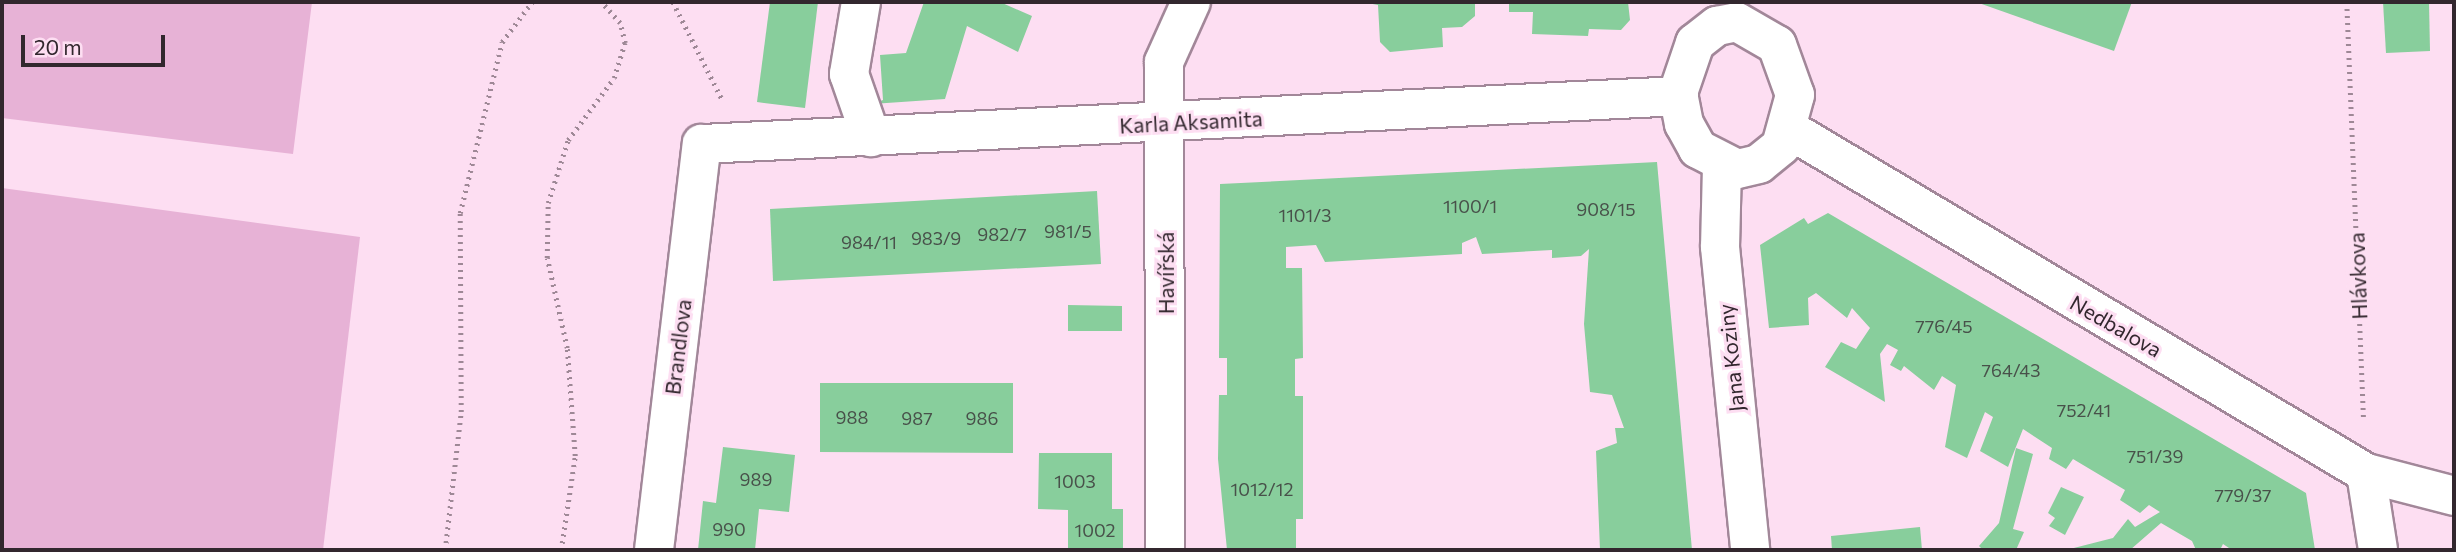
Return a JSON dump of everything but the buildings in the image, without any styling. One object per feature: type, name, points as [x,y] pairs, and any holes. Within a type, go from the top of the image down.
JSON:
[{"type":"street","points":[[862,2],[849,74],[871,137]]},
{"type":"street","name":"Havířská","points":[[1165,550],[1164,62],[1191,2]]},
{"type":"street","points":[[1728,12],[1763,31],[1784,54],[1795,88],[1790,130],[1759,164],[1722,166],[1692,141],[1679,96],[1691,49],[1728,12]]},
{"type":"street","name":"Karla Aksamita","points":[[720,143],[1166,125],[1598,96],[1679,96]]},
{"type":"street","name":"Nedbalova","points":[[1790,130],[2366,473],[2454,496]]},
{"type":"street","name":"Brandlova","points":[[654,550],[720,143]]},
{"type":"street","name":"Jana Koziny","points":[[1722,166],[1720,247],[1750,550]]},
{"type":"street","points":[[2366,473],[2378,550]]},
{"type":"path","points":[[445,550],[461,412],[460,213],[502,42],[532,2]]},
{"type":"path","points":[[561,550],[575,456],[567,348],[547,258],[548,203],[568,140],[614,78],[625,43],[620,23],[601,2]]},
{"type":"path","points":[[673,2],[720,143]]},
{"type":"path","name":"Hlávkova","points":[[2347,2],[2366,473]]},
{"type":"shaded area","points":[[2,2],[312,2],[293,154],[2,118]]},
{"type":"shaded area","points":[[2,188],[360,237],[323,550],[2,550]]}]
